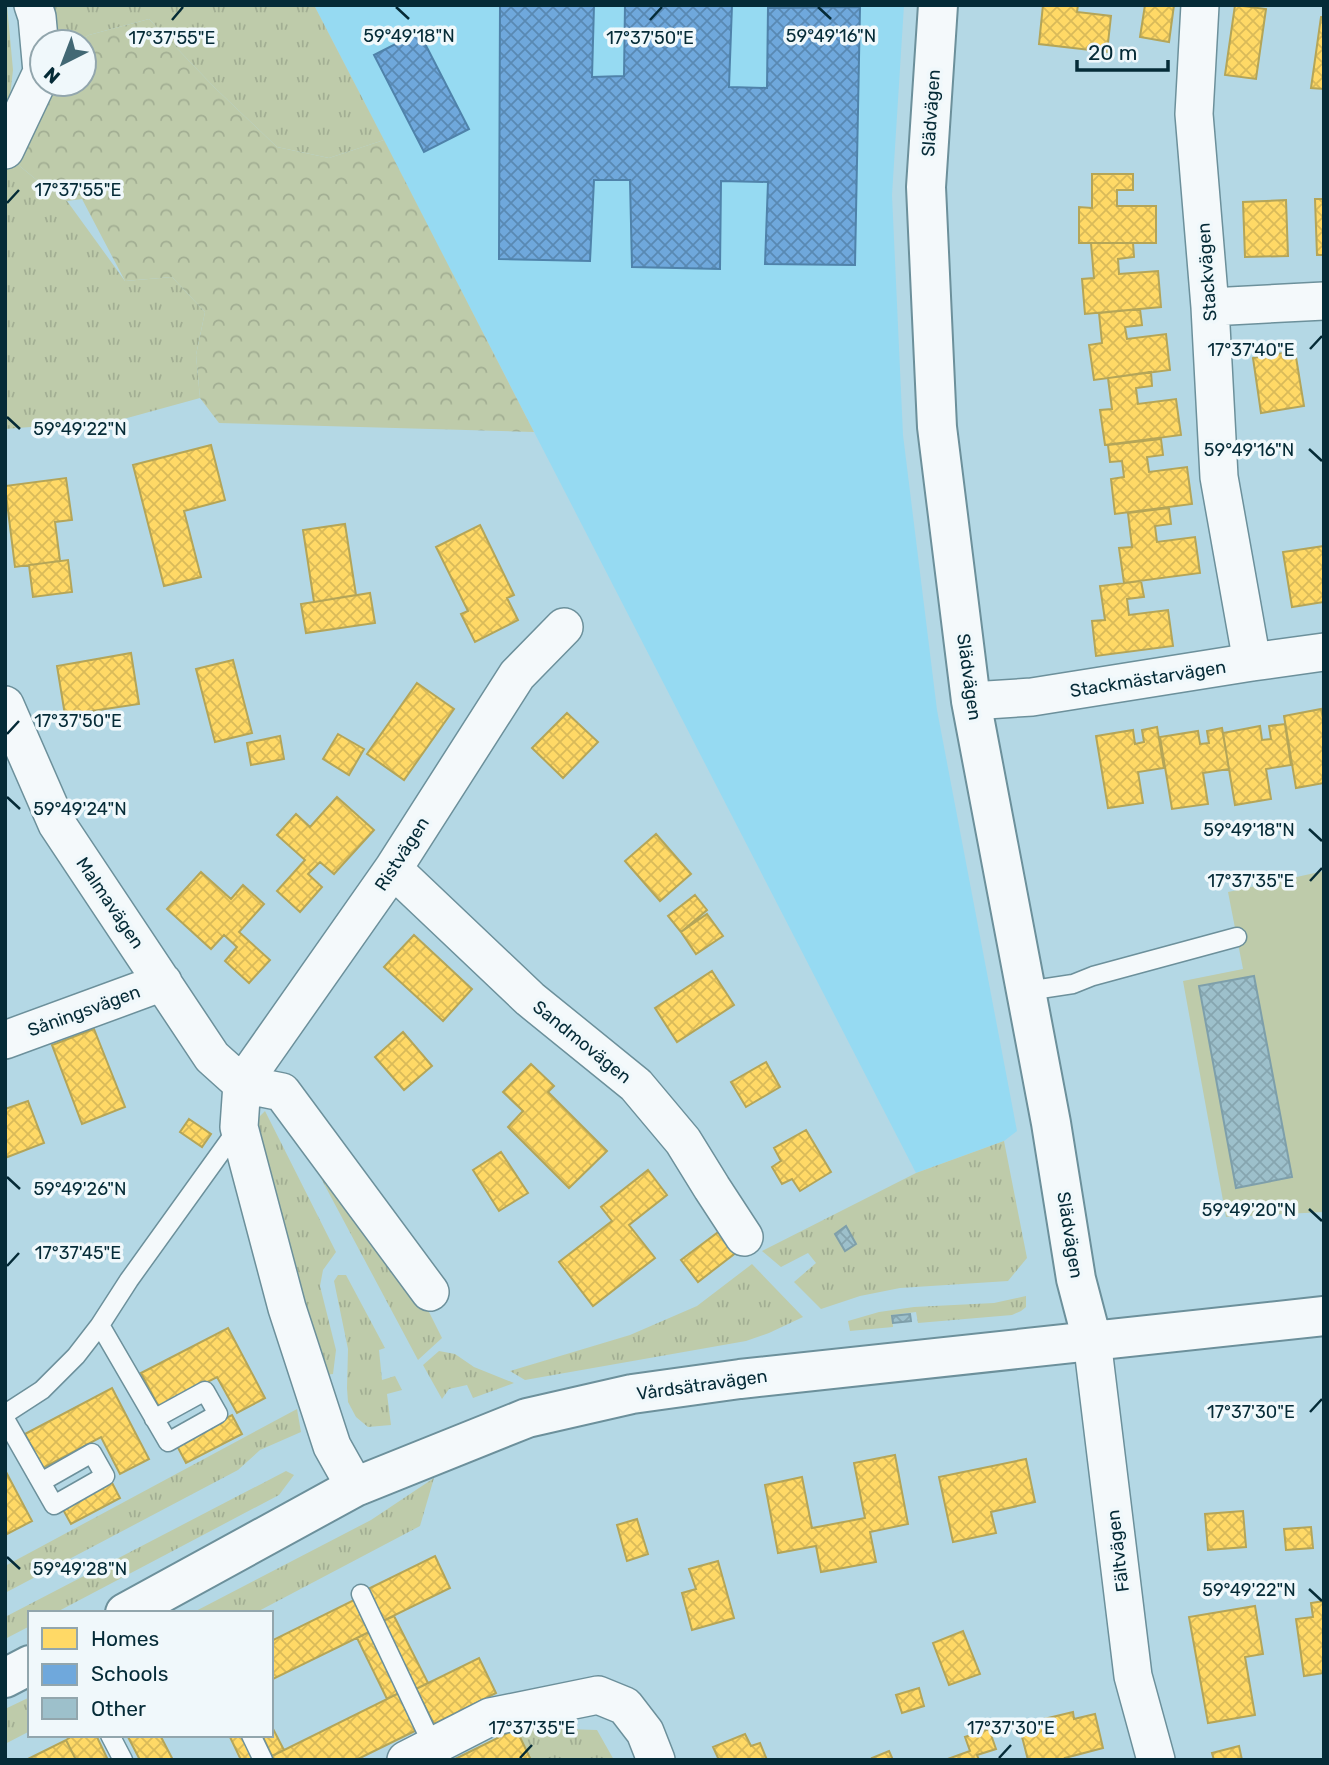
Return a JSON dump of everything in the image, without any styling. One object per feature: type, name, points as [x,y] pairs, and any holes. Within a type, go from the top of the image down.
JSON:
[{"type":"street","points":[[5,150],[42,72],[37,17],[33,5]]},
{"type":"street","name":"Slädvägen","points":[[938,5],[926,187],[937,427],[971,701],[1051,1123],[1076,1279],[1093,1340]]},
{"type":"street","name":"Stackvägen","points":[[1200,5],[1194,114],[1210,307],[1219,477],[1252,662]]},
{"type":"street","points":[[1210,307],[1324,302]]},
{"type":"street","name":"Ristvägen","points":[[243,1083],[393,869],[517,675],[564,627]]},
{"type":"street","name":"Stackmästarvägen","points":[[971,701],[1032,697],[1324,652]]},
{"type":"street","name":"Malmavägen","points":[[5,705],[57,824],[212,1057],[243,1083],[282,1092],[430,1292]]},
{"type":"street","name":"Sandmovägen","points":[[393,869],[530,999],[636,1085],[683,1141],[744,1237]]},
{"type":"street","name":"Såningsvägen","points":[[5,1040],[163,982]]},
{"type":"street","points":[[243,1083],[239,1127],[291,1320],[332,1446],[355,1487]]},
{"type":"street","name":"Vårdsätravägen","points":[[129,1611],[355,1487],[527,1418],[632,1394],[740,1379],[1324,1316]]},
{"type":"street","name":"Fältvägen","points":[[1093,1340],[1133,1676],[1156,1760]]},
{"type":"street","points":[[5,1678],[28,1666]]},
{"type":"street","points":[[426,1755],[490,1717],[598,1695],[625,1706],[645,1732],[656,1760]]},
{"type":"lane","points":[[1027,991],[1073,984],[1093,975],[1237,937]]},
{"type":"lane","points":[[41,1482],[5,1416],[42,1390],[76,1356],[239,1127]]},
{"type":"lane","points":[[100,1325],[154,1419]]},
{"type":"lane","points":[[361,1594],[426,1755]]},
{"type":"lane","points":[[111,1737],[123,1760]]},
{"type":"lane","points":[[252,1737],[263,1760]]},
{"type":"shaded area","points":[[314,5],[904,5],[892,195],[903,435],[937,710],[1017,1131],[1004,1141],[916,1173]]},
{"type":"green space","points":[[5,5],[13,70],[5,141]]},
{"type":"green space","points":[[49,5],[314,5],[384,140],[329,158],[277,147],[214,87],[149,19],[98,33],[98,28],[56,28]]},
{"type":"green space","points":[[149,19],[214,87],[277,147],[329,158],[384,140],[534,432],[219,423],[200,398],[196,355],[205,312],[172,277],[125,281],[82,199],[67,201],[5,154],[35,98],[98,98],[98,33]]},
{"type":"green space","points":[[5,154],[67,201],[125,281],[172,277],[205,312],[196,355],[200,398],[120,420],[5,429]]},
{"type":"green space","points":[[1324,871],[1324,1212],[1226,1217],[1183,981],[1243,969],[1228,892]]},
{"type":"green space","points":[[265,1111],[336,1252],[323,1270],[320,1286],[336,1350],[333,1374],[325,1375],[264,1158],[256,1120]]},
{"type":"green space","points":[[291,1122],[395,1270],[428,1310],[442,1338],[418,1360]]},
{"type":"green space","points":[[1004,1141],[1027,1258],[1008,1281],[900,1288],[860,1296],[821,1309],[794,1282],[816,1263],[808,1253],[781,1267],[762,1251],[916,1173]]},
{"type":"green space","points":[[752,1264],[803,1317],[746,1341],[525,1380],[510,1371],[630,1335],[697,1306]]},
{"type":"green space","points":[[338,1275],[346,1275],[385,1348],[379,1350],[382,1380],[395,1376],[402,1390],[387,1394],[391,1425],[368,1427],[356,1417],[348,1402],[348,1349],[334,1281]]},
{"type":"green space","points":[[1026,1296],[1026,1307],[1012,1315],[918,1323],[916,1312],[892,1315],[893,1327],[850,1331],[848,1321],[879,1312],[914,1307],[994,1303]]},
{"type":"green space","points":[[439,1351],[455,1354],[474,1367],[514,1383],[473,1398],[467,1385],[449,1389],[442,1399],[423,1365]]},
{"type":"green space","points":[[297,1409],[301,1432],[260,1450],[238,1470],[5,1593],[5,1566]]},
{"type":"green space","points":[[286,1471],[294,1475],[279,1495],[59,1611],[28,1611],[28,1627],[5,1639],[5,1617]]},
{"type":"green space","points":[[434,1478],[420,1526],[259,1611],[196,1611],[371,1520]]},
{"type":"green space","points":[[28,1698],[28,1732],[5,1744],[5,1709]]},
{"type":"green space","points":[[516,1729],[597,1730],[614,1760],[531,1760]]},
{"type":"building: Homes","points":[[1043,5],[1078,5],[1077,12],[1111,16],[1107,52],[1039,44]]},
{"type":"building: Homes","points":[[1145,5],[1174,5],[1169,42],[1140,37]]},
{"type":"building: Homes","points":[[1235,5],[1266,9],[1256,79],[1225,75]]},
{"type":"building: Homes","points":[[1321,17],[1324,17],[1324,89],[1311,88]]},
{"type":"building: Homes","points":[[1092,174],[1133,174],[1133,190],[1117,190],[1117,206],[1156,206],[1156,243],[1079,243],[1079,207],[1092,208]]},
{"type":"building: Homes","points":[[1315,199],[1324,199],[1324,255],[1317,255]]},
{"type":"building: Homes","points":[[1286,200],[1288,256],[1245,257],[1243,202]]},
{"type":"building: Homes","points":[[1091,243],[1133,243],[1134,257],[1118,259],[1119,274],[1158,271],[1161,307],[1085,314],[1082,279],[1094,278]]},
{"type":"building: Homes","points":[[1140,309],[1142,325],[1125,327],[1127,339],[1166,334],[1170,370],[1094,380],[1089,345],[1102,343],[1099,313]]},
{"type":"building: Homes","points":[[1295,351],[1304,406],[1261,413],[1253,358]]},
{"type":"building: Homes","points":[[1151,372],[1152,386],[1136,388],[1138,404],[1176,399],[1181,435],[1105,445],[1100,410],[1112,409],[1108,378]]},
{"type":"building: Homes","points":[[1161,439],[1163,455],[1147,457],[1149,472],[1187,467],[1192,504],[1115,514],[1111,479],[1124,477],[1122,461],[1110,462],[1108,445]]},
{"type":"building: Homes","points":[[211,445],[225,500],[184,511],[201,577],[164,586],[133,465]]},
{"type":"building: Homes","points":[[66,478],[72,520],[55,522],[60,561],[15,567],[5,486]]},
{"type":"building: Homes","points":[[1169,508],[1171,524],[1155,526],[1157,542],[1195,537],[1200,573],[1124,583],[1119,548],[1132,547],[1128,513]]},
{"type":"building: Homes","points":[[345,524],[356,595],[314,602],[303,530]]},
{"type":"building: Homes","points":[[480,525],[514,595],[507,598],[518,620],[475,642],[461,614],[468,611],[436,547]]},
{"type":"building: Homes","points":[[1324,546],[1324,602],[1292,607],[1283,552]]},
{"type":"building: Homes","points":[[68,560],[72,592],[33,597],[29,565]]},
{"type":"building: Homes","points":[[1141,581],[1144,597],[1127,599],[1129,615],[1168,610],[1173,646],[1096,656],[1092,621],[1105,620],[1100,586]]},
{"type":"building: Homes","points":[[370,593],[375,623],[306,633],[301,604]]},
{"type":"building: Homes","points":[[131,653],[139,704],[65,715],[57,666]]},
{"type":"building: Homes","points":[[233,660],[252,733],[215,742],[196,669]]},
{"type":"building: Homes","points":[[417,683],[454,709],[404,780],[367,754]]},
{"type":"building: Homes","points":[[1321,709],[1324,723],[1324,783],[1296,788],[1284,716]]},
{"type":"building: Homes","points":[[567,713],[598,742],[563,778],[532,748]]},
{"type":"building: Homes","points":[[1285,724],[1291,765],[1266,769],[1271,799],[1235,805],[1223,733],[1260,726],[1262,740],[1271,739],[1269,726]]},
{"type":"building: Homes","points":[[1157,727],[1164,768],[1138,772],[1143,803],[1108,808],[1096,736],[1133,730],[1135,744],[1144,742],[1142,730]]},
{"type":"building: Homes","points":[[1222,728],[1229,769],[1203,773],[1208,804],[1172,809],[1160,737],[1198,731],[1200,744],[1209,743],[1207,731]]},
{"type":"building: Homes","points":[[338,734],[364,749],[349,775],[323,759]]},
{"type":"building: Homes","points":[[280,736],[284,759],[251,765],[247,743]]},
{"type":"building: Homes","points":[[337,797],[374,830],[334,874],[320,862],[308,874],[322,887],[300,912],[277,891],[305,860],[277,835],[296,814],[310,827]]},
{"type":"building: Homes","points":[[656,834],[691,874],[660,901],[625,861]]},
{"type":"building: Homes","points":[[201,872],[231,899],[243,885],[264,904],[239,932],[270,960],[249,983],[225,961],[237,947],[224,935],[211,949],[167,909]]},
{"type":"building: Homes","points":[[695,895],[707,910],[681,932],[668,916]]},
{"type":"building: Homes","points":[[707,914],[723,936],[696,954],[681,932]]},
{"type":"building: Homes","points":[[414,935],[472,989],[443,1021],[384,967]]},
{"type":"building: Homes","points":[[712,971],[734,1005],[677,1042],[655,1008]]},
{"type":"building: Homes","points":[[94,1029],[125,1107],[82,1124],[52,1045]]},
{"type":"building: Homes","points":[[403,1032],[432,1066],[404,1090],[375,1057]]},
{"type":"building: Homes","points":[[766,1062],[780,1087],[746,1107],[731,1082]]},
{"type":"building: Homes","points":[[531,1064],[554,1086],[548,1092],[607,1151],[569,1188],[508,1127],[523,1111],[503,1092]]},
{"type":"building: Homes","points":[[28,1101],[44,1143],[5,1158],[5,1109]]},
{"type":"building: Homes","points":[[189,1119],[211,1134],[202,1147],[180,1132]]},
{"type":"building: Homes","points":[[806,1130],[831,1172],[800,1191],[792,1179],[782,1184],[772,1167],[781,1161],[774,1148]]},
{"type":"building: Homes","points":[[501,1152],[528,1193],[499,1211],[473,1170]]},
{"type":"building: Homes","points":[[648,1170],[667,1195],[629,1225],[655,1258],[593,1306],[559,1262],[612,1221],[601,1207]]},
{"type":"building: Homes","points":[[725,1227],[742,1248],[698,1282],[681,1260]]},
{"type":"building: Homes","points":[[228,1328],[265,1398],[237,1413],[217,1377],[159,1407],[141,1373]]},
{"type":"building: Homes","points":[[112,1388],[149,1459],[120,1474],[101,1437],[43,1468],[25,1434]]},
{"type":"building: Homes","points":[[232,1415],[242,1434],[186,1463],[176,1444]]},
{"type":"building: Homes","points":[[895,1455],[908,1524],[870,1532],[876,1562],[821,1572],[816,1546],[778,1553],[765,1485],[802,1477],[812,1528],[865,1518],[854,1463]]},
{"type":"building: Homes","points":[[1026,1459],[1035,1502],[991,1512],[996,1533],[953,1542],[939,1477]]},
{"type":"building: Homes","points":[[5,1470],[32,1521],[5,1535]]},
{"type":"building: Homes","points":[[110,1479],[120,1498],[71,1524],[61,1506]]},
{"type":"building: Homes","points":[[1243,1511],[1246,1547],[1208,1550],[1205,1514]]},
{"type":"building: Homes","points":[[637,1519],[648,1554],[627,1561],[617,1525]]},
{"type":"building: Homes","points":[[1311,1527],[1313,1548],[1286,1550],[1284,1529]]},
{"type":"building: Homes","points":[[435,1556],[450,1588],[383,1621],[368,1589]]},
{"type":"building: Homes","points":[[718,1561],[734,1618],[692,1630],[682,1593],[696,1589],[689,1569]]},
{"type":"building: Homes","points":[[354,1600],[369,1632],[273,1679],[273,1640]]},
{"type":"building: Homes","points":[[1324,1601],[1324,1673],[1304,1676],[1296,1619],[1313,1617],[1311,1603]]},
{"type":"building: Homes","points":[[1255,1606],[1263,1654],[1245,1657],[1255,1715],[1208,1723],[1189,1617]]},
{"type":"building: Homes","points":[[394,1616],[428,1683],[416,1689],[383,1621]]},
{"type":"building: Homes","points":[[963,1631],[980,1674],[949,1685],[933,1643]]},
{"type":"building: Homes","points":[[369,1632],[399,1693],[387,1699],[357,1638]]},
{"type":"building: Homes","points":[[479,1658],[496,1693],[434,1724],[416,1689]]},
{"type":"building: Homes","points":[[919,1688],[924,1706],[902,1713],[896,1695]]},
{"type":"building: Homes","points":[[399,1693],[417,1730],[356,1760],[274,1760],[272,1756]]},
{"type":"building: Homes","points":[[1073,1712],[1074,1719],[1095,1714],[1103,1748],[1065,1758],[1066,1760],[1028,1760],[1019,1725]]},
{"type":"building: Homes","points":[[273,1729],[284,1750],[272,1756],[263,1737],[273,1737]]},
{"type":"building: Homes","points":[[516,1729],[531,1760],[453,1760]]},
{"type":"building: Homes","points":[[989,1729],[996,1749],[977,1755],[979,1760],[945,1760],[970,1751],[965,1737]]},
{"type":"building: Homes","points":[[745,1734],[751,1746],[760,1743],[767,1760],[719,1760],[713,1747]]},
{"type":"building: Homes","points":[[71,1737],[97,1737],[108,1760],[76,1760],[66,1740]]},
{"type":"building: Homes","points":[[128,1737],[161,1737],[173,1760],[140,1760]]},
{"type":"building: Homes","points":[[230,1737],[246,1737],[257,1760],[241,1760]]},
{"type":"building: Homes","points":[[66,1740],[76,1760],[26,1760]]},
{"type":"building: Homes","points":[[1239,1746],[1242,1760],[1214,1760],[1212,1753]]},
{"type":"building: Homes","points":[[889,1751],[893,1760],[872,1758]]},
{"type":"building: Schools","points":[[500,5],[594,5],[592,77],[624,76],[625,5],[732,5],[729,87],[767,88],[768,8],[860,7],[855,265],[765,264],[768,182],[721,181],[720,269],[632,267],[630,180],[594,180],[590,261],[499,259]]},
{"type":"building: Schools","points":[[419,32],[469,129],[424,152],[374,55]]},
{"type":"building: Other","points":[[1254,976],[1292,1177],[1236,1188],[1199,986]]},
{"type":"building: Other","points":[[846,1226],[856,1244],[845,1251],[835,1234]]},
{"type":"building: Other","points":[[910,1314],[911,1321],[893,1323],[892,1316]]}]
